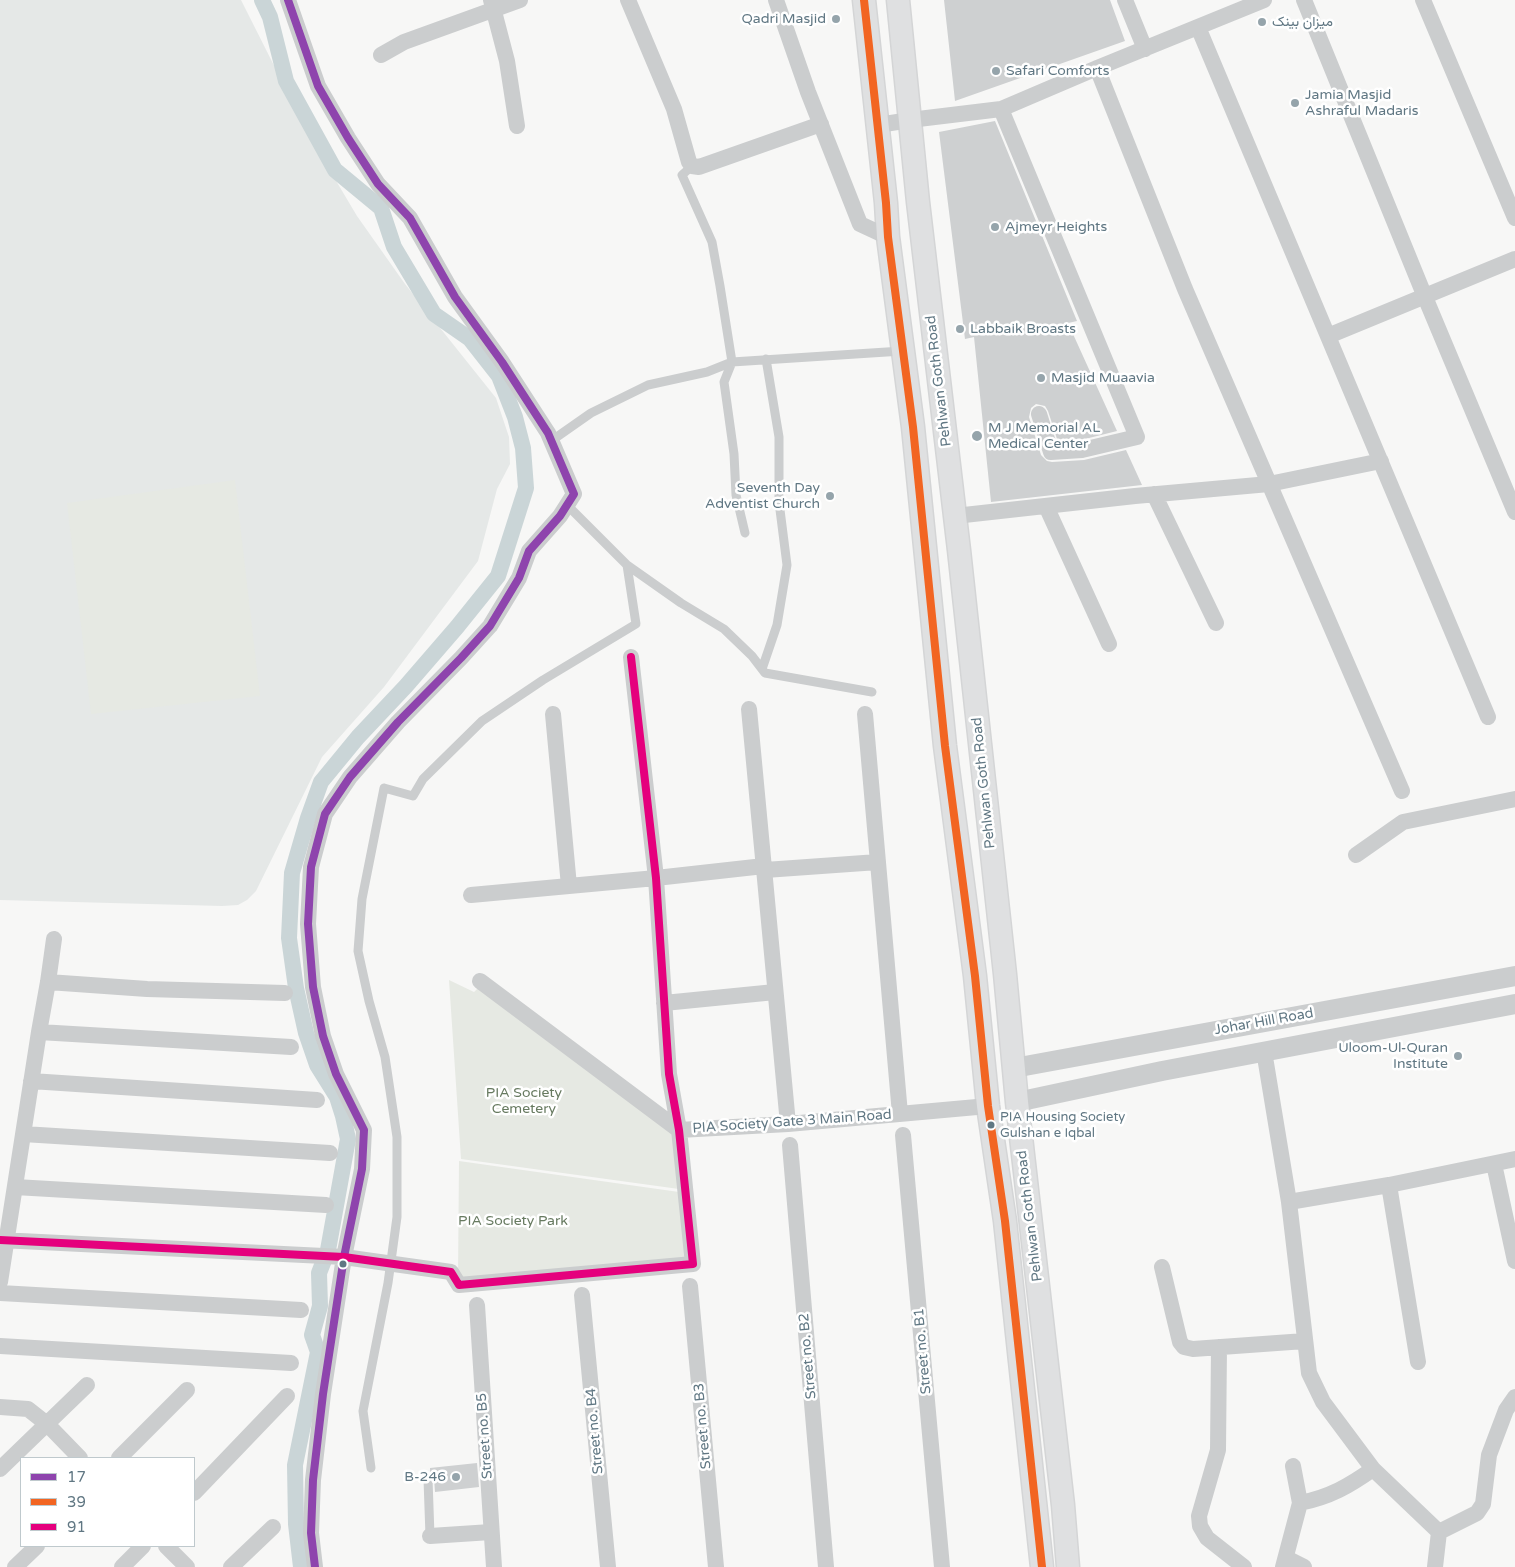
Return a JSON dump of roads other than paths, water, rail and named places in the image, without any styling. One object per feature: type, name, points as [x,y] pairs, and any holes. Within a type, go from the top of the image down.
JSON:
[{"type":"main road","name":"Pehlwan Goth Road","points":[[864,0],[888,237],[913,427],[945,746],[975,976],[988,1106],[1002,1202],[1042,1567]]},
{"type":"main road","name":"Pehlwan Goth Road","points":[[898,0],[931,315],[1005,974],[1017,1102],[1064,1506],[1068,1567]]},
{"type":"main road","points":[[899,319],[931,315]]},
{"type":"main road","points":[[920,493],[952,491]]},
{"type":"main road","points":[[975,976],[1005,974]]},
{"type":"main road","points":[[1002,1202],[1028,1199]]},
{"type":"street","points":[[288,0],[318,86],[348,138],[378,184],[410,218],[455,298],[502,362],[548,433],[574,494],[560,516],[529,551],[519,578],[490,626],[350,776],[325,814],[311,867],[308,924],[313,987],[323,1036],[336,1074],[364,1130],[362,1169],[338,1256],[313,1480],[311,1533],[315,1567]]},
{"type":"street","points":[[381,55],[404,42],[492,5],[520,0]]},
{"type":"street","points":[[628,0],[674,109],[689,162],[692,166],[700,167],[821,124]]},
{"type":"street","points":[[776,0],[860,224],[888,237]]},
{"type":"street","points":[[1125,0],[1145,48]]},
{"type":"street","points":[[878,125],[1001,109],[1264,0]]},
{"type":"street","points":[[1304,0],[1424,297],[1515,512]]},
{"type":"street","points":[[1424,0],[1515,218]]},
{"type":"street","points":[[492,5],[507,61],[517,126]]},
{"type":"street","points":[[1198,27],[1488,717]]},
{"type":"street","points":[[1097,68],[1185,289],[1402,791]]},
{"type":"street","points":[[1001,109],[1137,437],[1082,450],[1051,452],[1040,414]]},
{"type":"street","points":[[1328,336],[1515,259]]},
{"type":"street","points":[[955,516],[1154,494],[1269,484],[1381,462]]},
{"type":"street","points":[[1154,494],[1216,624]]},
{"type":"street","points":[[1046,506],[1109,644]]},
{"type":"street","points":[[631,657],[656,878],[669,1074],[679,1130]]},
{"type":"street","points":[[749,709],[788,1124]]},
{"type":"street","points":[[553,714],[569,886]]},
{"type":"street","points":[[865,714],[900,1114]]},
{"type":"street","points":[[1356,856],[1402,822],[1515,799]]},
{"type":"street","points":[[471,895],[765,868],[878,862]]},
{"type":"street","points":[[0,1282],[3,1240],[15,1187],[54,939]]},
{"type":"street","name":"Johar Hill Road","points":[[1014,1068],[1515,976]]},
{"type":"street","points":[[480,981],[679,1130]]},
{"type":"street","points":[[48,982],[147,989],[285,993]]},
{"type":"street","points":[[664,1003],[775,992]]},
{"type":"street","points":[[1017,1102],[1162,1071],[1515,1004]]},
{"type":"street","points":[[39,1032],[291,1047]]},
{"type":"street","points":[[1264,1051],[1289,1202],[1309,1373],[1323,1402],[1373,1469],[1439,1532]]},
{"type":"street","points":[[31,1081],[317,1100]]},
{"type":"street","name":"PIA Society Gate 3 Main Road","points":[[391,1264],[451,1272],[459,1285],[693,1264],[679,1130],[788,1124],[988,1106]]},
{"type":"street","points":[[23,1134],[330,1153]]},
{"type":"street","name":"Street no. B1","points":[[903,1135],[942,1567]]},
{"type":"street","name":"Street no. B2","points":[[790,1145],[826,1567]]},
{"type":"street","points":[[1289,1202],[1389,1185],[1515,1159]]},
{"type":"street","points":[[1494,1164],[1515,1262]]},
{"type":"street","points":[[1389,1185],[1418,1362]]},
{"type":"street","points":[[15,1187],[326,1205]]},
{"type":"street","points":[[3,1240],[338,1256],[391,1264]]},
{"type":"street","points":[[1162,1267],[1180,1342],[1184,1346],[1193,1349],[1305,1341]]},
{"type":"street","name":"Street no. B3","points":[[690,1286],[716,1567]]},
{"type":"street","points":[[0,1293],[301,1310]]},
{"type":"street","name":"Street no. B4","points":[[582,1295],[608,1567]]},
{"type":"street","name":"Street no. B5","points":[[477,1304],[494,1567]]},
{"type":"street","points":[[0,1346],[291,1363]]},
{"type":"street","points":[[1219,1347],[1218,1450],[1199,1516],[1200,1526],[1207,1538],[1244,1567]]},
{"type":"street","points":[[0,1469],[87,1385]]},
{"type":"street","points":[[120,1457],[187,1390]]},
{"type":"street","points":[[195,1492],[287,1396]]},
{"type":"street","points":[[1439,1532],[1477,1513],[1483,1504],[1489,1455],[1506,1410],[1515,1397]]},
{"type":"street","points":[[0,1407],[28,1409],[47,1424],[79,1457]]},
{"type":"street","points":[[1293,1466],[1300,1503],[1285,1562],[1304,1567]]},
{"type":"street","points":[[1300,1503],[1318,1500],[1338,1492],[1373,1469]]},
{"type":"street","points":[[231,1567],[273,1527]]},
{"type":"street","points":[[430,1536],[491,1532]]},
{"type":"street","points":[[1435,1567],[1439,1532]]},
{"type":"street","points":[[15,1567],[36,1547]]},
{"type":"street","points":[[122,1567],[142,1547]]},
{"type":"street","points":[[167,1547],[187,1567]]},
{"type":"lane","points":[[692,166],[682,175],[712,242],[732,362],[724,382],[734,454],[736,495],[745,533]]},
{"type":"lane","points":[[551,441],[591,414],[648,385],[707,372],[732,362],[902,352]]},
{"type":"lane","points":[[762,668],[777,625],[787,566],[779,502],[778,437],[766,359]]},
{"type":"lane","points":[[567,505],[628,565],[681,603],[724,629],[752,656],[765,673],[872,692]]},
{"type":"lane","points":[[371,1468],[363,1411],[391,1264],[397,1216],[397,1137],[385,1057],[369,1001],[358,951],[362,899],[384,788],[413,796],[423,779],[482,722],[543,680],[636,624],[628,565]]},
{"type":"lane","points":[[428,1480],[430,1536]]},
{"type":"waterway","points":[[262,0],[270,17],[286,81],[335,170],[381,208],[394,247],[434,314],[470,339],[499,376],[515,417],[523,448],[526,488],[498,576],[457,627],[406,686],[358,737],[321,782],[292,873],[289,938],[296,988],[306,1033],[317,1065],[337,1097],[348,1139],[328,1250],[319,1273],[320,1306],[312,1335],[318,1352],[295,1465],[296,1524],[301,1567]]},
{"type":"place","name":"Qadri Masjid","points":[[836,19]]},
{"type":"place","name":"میزان بینک","points":[[1262,22]]},
{"type":"place","name":"Safari Comforts","points":[[996,71]]},
{"type":"place","name":"Jamia Masjid Ashraful Madaris","points":[[1295,103]]},
{"type":"place","name":"Ajmeyr Heights","points":[[995,227]]},
{"type":"place","name":"Labbaik Broasts","points":[[960,329]]},
{"type":"place","name":"Masjid Muaavia","points":[[1041,378]]},
{"type":"place","name":"M J Memorial AL Medical Center","points":[[977,436]]},
{"type":"place","name":"Seventh Day Adventist Church","points":[[830,496]]},
{"type":"place","name":"Uloom-Ul-Quran Institute","points":[[1458,1056]]},
{"type":"place","name":"PIA Housing Society Gulshan e Iqbal","points":[[991,1125]]},
{"type":"place","name":"B-246","points":[[456,1477]]},
{"type":"park label","name":"PIA Society Cemetery","points":[[524,1102]]},
{"type":"park label","name":"PIA Society Park","points":[[513,1221]]}]
